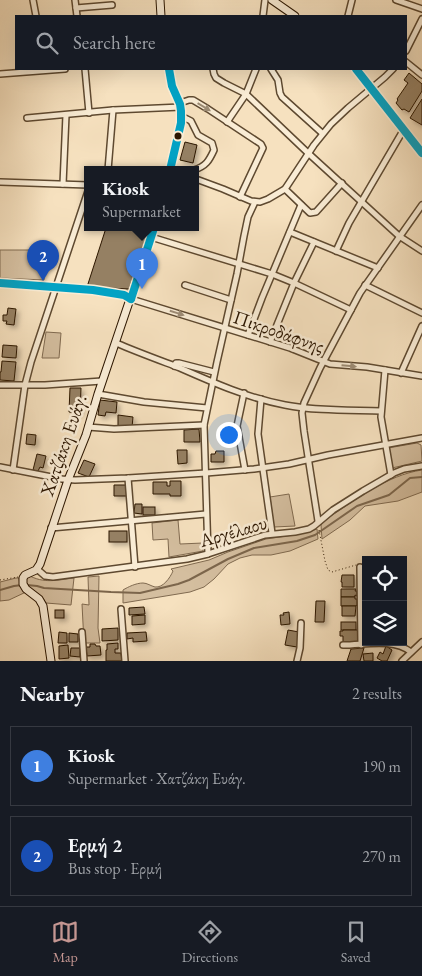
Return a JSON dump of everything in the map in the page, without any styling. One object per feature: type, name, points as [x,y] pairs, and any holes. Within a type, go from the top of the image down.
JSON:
[{"type":"street","points":[[33,0],[36,15]]},
{"type":"street","points":[[75,0],[77,15]]},
{"type":"street","points":[[160,0],[161,15]]},
{"type":"street","points":[[264,15],[265,0]]},
{"type":"street","points":[[272,0],[294,15]]},
{"type":"street","points":[[348,15],[352,0]]},
{"type":"street","points":[[396,0],[422,9]]},
{"type":"street","points":[[76,8],[112,4]]},
{"type":"street","points":[[407,49],[422,19]]},
{"type":"street","points":[[407,63],[422,75]]},
{"type":"street","points":[[0,74],[36,70]]},
{"type":"street","points":[[85,70],[89,113]]},
{"type":"street","points":[[169,70],[172,86],[180,105],[181,116],[171,166]]},
{"type":"street","points":[[213,70],[219,81],[246,94],[400,236],[422,251]]},
{"type":"street","points":[[227,122],[246,94],[256,70]]},
{"type":"street","points":[[272,70],[278,80],[282,97],[322,134]]},
{"type":"street","points":[[357,70],[422,153]]},
{"type":"street","points":[[199,180],[255,202],[265,200],[284,189],[322,134],[348,108],[392,70]]},
{"type":"street","points":[[27,118],[180,105],[193,100],[261,144],[263,148],[240,197]]},
{"type":"street","points":[[108,166],[113,110]]},
{"type":"street","points":[[63,184],[66,115]]},
{"type":"street","points":[[181,116],[191,121],[198,135],[212,142],[214,150],[208,162],[199,168]]},
{"type":"street","points":[[336,250],[404,129]]},
{"type":"street","points":[[0,182],[84,185]]},
{"type":"street","points":[[284,189],[310,213],[316,212],[342,183]]},
{"type":"street","points":[[208,554],[204,425],[214,372],[232,300],[245,230],[255,202]]},
{"type":"street","points":[[13,470],[26,385],[34,353],[84,203]]},
{"type":"street","points":[[248,335],[301,205]]},
{"type":"street","points":[[318,522],[302,407],[365,286],[422,205]]},
{"type":"street","name":"Χατζάκη Ευάγ.","points":[[37,569],[88,427],[153,231]]},
{"type":"street","points":[[290,232],[378,268]]},
{"type":"street","points":[[151,237],[272,274],[351,310]]},
{"type":"street","points":[[270,342],[294,283],[314,242]]},
{"type":"street","points":[[0,284],[56,287],[124,295],[131,299]]},
{"type":"street","points":[[185,285],[232,300]]},
{"type":"street","points":[[365,286],[422,313]]},
{"type":"street","name":"Πικροδάφνης","points":[[131,299],[290,348],[324,362],[422,376]]},
{"type":"street","points":[[401,373],[422,326]]},
{"type":"street","points":[[116,343],[212,382],[261,399],[302,407],[381,411]]},
{"type":"street","points":[[174,366],[176,363],[179,363],[214,372]]},
{"type":"street","points":[[385,370],[381,411],[391,475]]},
{"type":"street","points":[[0,385],[102,382]]},
{"type":"street","points":[[98,394],[144,402],[207,408]]},
{"type":"street","points":[[244,394],[237,426],[245,470]]},
{"type":"street","points":[[261,399],[258,430],[272,533]]},
{"type":"street","points":[[88,427],[114,429],[204,425]]},
{"type":"street","points":[[0,467],[68,480],[206,473],[289,464],[422,438]]},
{"type":"street","name":"Αρχέλαου","points":[[37,569],[45,576],[53,577],[135,567],[208,554],[272,533],[307,530],[329,512],[391,475],[404,469],[422,466]]},
{"type":"street","points":[[128,478],[135,567]]},
{"type":"street","points":[[51,528],[206,514]]},
{"type":"street","points":[[360,566],[361,645]]},
{"type":"street","points":[[37,569],[23,577],[23,584],[43,606],[51,661]]},
{"type":"street","points":[[121,610],[126,661]]},
{"type":"street","points":[[297,661],[300,648],[301,623]]},
{"type":"street","points":[[82,632],[84,661]]},
{"type":"street","points":[[402,661],[422,642]]},
{"type":"street","points":[[343,645],[395,645],[411,652]]},
{"type":"path","points":[[318,522],[324,561],[328,570],[332,572],[357,564],[360,566]]},
{"type":"path","points":[[0,580],[23,577]]},
{"type":"shaded area","points":[[0,250],[36,250],[36,258],[45,259],[44,280],[0,278]]},
{"type":"shaded area","points":[[46,332],[61,333],[59,358],[42,358]]},
{"type":"shaded area","points":[[417,443],[421,445],[422,461],[392,468],[388,448]]},
{"type":"shaded area","points":[[422,470],[422,492],[398,501],[365,506],[350,520],[322,539],[321,525],[325,520],[384,483],[396,477]]},
{"type":"shaded area","points":[[289,494],[295,526],[274,527],[270,497]]},
{"type":"shaded area","points":[[178,520],[180,544],[203,543],[203,551],[169,557],[168,539],[153,540],[152,523]]},
{"type":"shaded area","points":[[317,529],[318,539],[290,551],[271,555],[252,555],[228,564],[204,587],[190,592],[123,603],[123,590],[140,583],[146,583],[155,587],[161,586],[170,577],[173,571],[171,569],[209,560],[266,539],[300,534]]},
{"type":"shaded area","points":[[28,575],[40,580],[74,578],[71,605],[46,603],[42,597],[25,584],[25,577]]},
{"type":"shaded area","points":[[99,576],[98,628],[100,643],[84,643],[82,604],[89,605],[88,577]]},
{"type":"shaded area","points":[[19,578],[20,586],[26,592],[9,600],[0,601],[0,582]]},
{"type":"building","points":[[409,73],[422,84],[422,91],[409,112],[404,109],[402,110],[396,103],[408,83],[404,80]]},
{"type":"building","points":[[422,99],[422,125],[410,118]]},
{"type":"building","points":[[185,142],[197,145],[193,163],[180,160]]},
{"type":"building","points":[[105,231],[148,231],[129,289],[87,287]]},
{"type":"building","points":[[8,308],[16,309],[14,325],[6,324],[7,321],[3,321],[3,315],[7,315]]},
{"type":"building","points":[[3,345],[17,346],[16,358],[2,357]]},
{"type":"building","points":[[2,361],[16,362],[14,381],[0,380]]},
{"type":"building","points":[[70,388],[81,388],[80,413],[69,412]]},
{"type":"building","points":[[100,400],[117,402],[116,413],[106,412],[105,416],[98,415]]},
{"type":"building","points":[[118,415],[133,417],[132,427],[118,426]]},
{"type":"building","points":[[199,429],[200,442],[184,442],[184,430]]},
{"type":"building","points":[[27,434],[36,435],[35,445],[26,444]]},
{"type":"building","points":[[177,450],[187,450],[187,463],[178,464]]},
{"type":"building","points":[[216,451],[224,451],[224,462],[211,462],[211,454],[215,454]]},
{"type":"building","points":[[37,454],[46,456],[43,468],[40,467],[38,471],[33,470]]},
{"type":"building","points":[[84,460],[95,464],[89,477],[78,473]]},
{"type":"building","points":[[170,481],[181,481],[181,496],[153,494],[153,482],[167,482],[167,486],[170,486]]},
{"type":"building","points":[[114,485],[127,485],[128,496],[114,496]]},
{"type":"building","points":[[135,504],[142,504],[142,514],[134,513]]},
{"type":"building","points":[[143,507],[155,507],[155,515],[143,515]]},
{"type":"building","points":[[109,531],[127,531],[127,542],[109,542]]},
{"type":"building","points":[[342,575],[354,575],[354,587],[342,587]]},
{"type":"building","points":[[341,589],[356,589],[357,596],[341,597]]},
{"type":"building","points":[[341,597],[355,597],[357,605],[341,606]]},
{"type":"building","points":[[316,601],[325,601],[324,622],[315,622]]},
{"type":"building","points":[[342,606],[356,606],[355,616],[342,616]]},
{"type":"building","points":[[144,607],[145,614],[129,615],[129,608]]},
{"type":"building","points":[[55,610],[64,610],[64,618],[55,618]]},
{"type":"building","points":[[289,612],[290,624],[281,625],[280,615]]},
{"type":"building","points":[[145,615],[145,624],[132,625],[132,616]]},
{"type":"building","points":[[341,622],[356,622],[356,630],[341,630]]},
{"type":"building","points":[[118,628],[118,640],[102,641],[102,629]]},
{"type":"building","points":[[288,630],[299,632],[297,647],[285,645]]},
{"type":"building","points":[[359,630],[359,643],[343,643],[343,636],[340,636],[340,631]]},
{"type":"building","points":[[59,632],[67,633],[67,643],[58,643]]},
{"type":"building","points":[[146,632],[147,641],[133,642],[133,638],[127,639],[127,633]]},
{"type":"building","points":[[69,633],[78,634],[78,642],[69,642]]},
{"type":"building","points":[[118,643],[118,649],[115,649],[115,653],[121,653],[122,661],[106,661],[107,644]]},
{"type":"building","points":[[90,644],[100,646],[101,655],[87,656],[86,647],[90,647]]},
{"type":"building","points":[[68,645],[69,658],[59,659],[59,646]]},
{"type":"building","points":[[386,646],[392,650],[387,661],[377,658],[380,652],[383,654]]},
{"type":"building","points":[[71,648],[80,648],[80,657],[70,656]]},
{"type":"building","points":[[364,648],[360,661],[347,661],[351,649]]},
{"type":"building","points":[[373,653],[373,661],[364,661],[363,654]]},
{"type":"waterway","points":[[27,585],[44,588],[140,593],[178,584],[254,548],[297,541],[315,535],[357,506],[389,495],[410,478],[422,477]]},
{"type":"waterway","points":[[0,590],[22,585]]},
{"type":"transit line","points":[[169,70],[172,86],[181,111],[181,123],[171,166]]},
{"type":"transit line","points":[[357,70],[422,153]]},
{"type":"transit line","points":[[131,299],[153,231]]},
{"type":"transit line","points":[[0,283],[93,290],[124,295],[131,299]]},
{"type":"place","name":"Ερμή 2","points":[[43,281]]},
{"type":"place","name":"Kiosk","points":[[142,289]]}]
